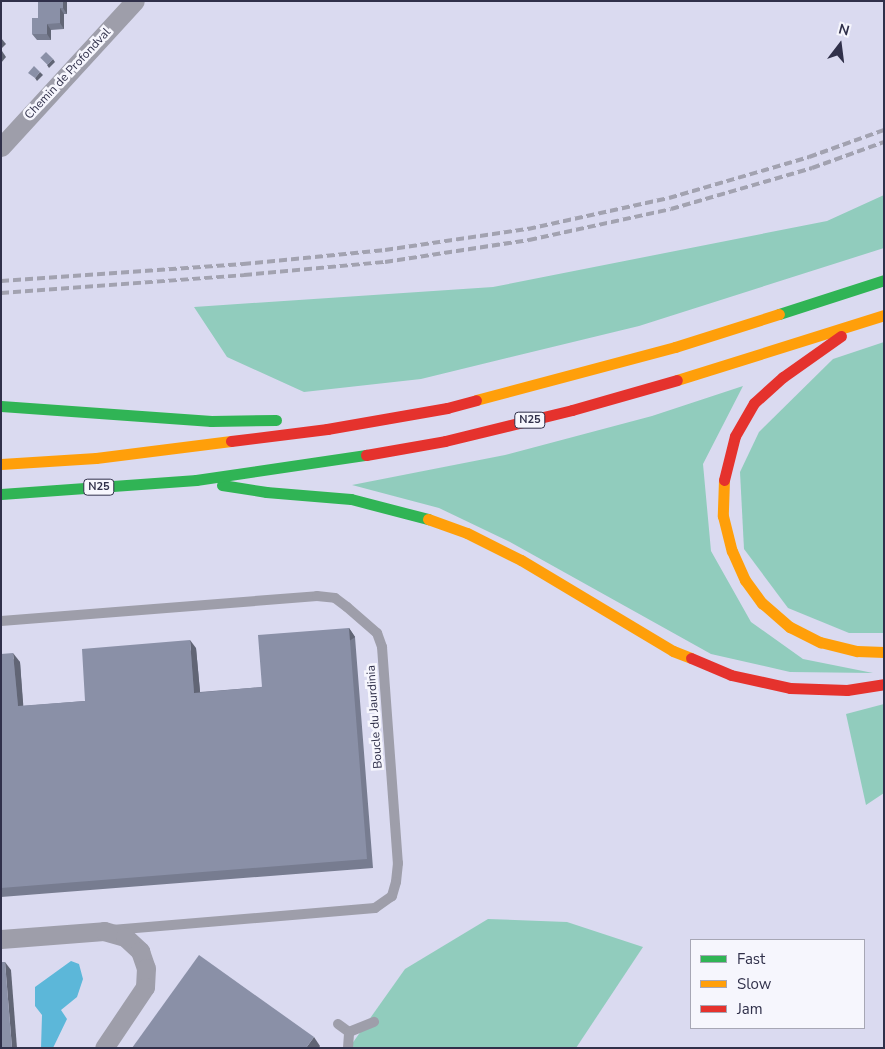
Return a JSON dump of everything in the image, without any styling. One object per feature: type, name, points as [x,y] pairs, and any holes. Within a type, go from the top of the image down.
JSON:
[{"type":"highway","points":[[1,464],[96,458],[327,429],[447,408],[675,347],[884,280]]},
{"type":"highway","name":"N25","points":[[1,494],[196,480],[336,461],[454,439],[671,382],[884,315]]},
{"type":"highway","points":[[856,324],[818,354],[783,377],[754,403],[735,436],[724,475],[723,516],[732,551],[745,580],[762,603],[790,627],[820,642],[857,651],[884,652]]},
{"type":"highway","points":[[1,406],[211,421],[275,420],[327,429]]},
{"type":"highway","points":[[196,480],[266,492],[352,500],[410,513],[467,533],[521,560],[673,651],[732,675],[790,688],[847,690],[884,684]]},
{"type":"street","name":"Chemin de Profondval","points":[[1,146],[135,1]]},
{"type":"street","points":[[1,939],[104,931],[125,937],[140,951],[146,968],[145,987],[104,1048]]},
{"type":"lane","name":"Boucle du Jaurdinia","points":[[1,621],[317,596],[335,598],[347,607],[377,633],[382,647],[398,863],[392,896],[374,908],[104,931]]},
{"type":"lane","points":[[349,1032],[374,1022]]},
{"type":"lane","points":[[338,1024],[349,1032]]},
{"type":"lane","points":[[348,1048],[349,1032]]},
{"type":"green space","points":[[884,195],[884,248],[639,326],[421,379],[304,392],[227,357],[194,307],[493,287],[827,221]]},
{"type":"green space","points":[[884,342],[884,633],[849,633],[788,608],[744,549],[740,472],[759,432],[833,359]]},
{"type":"green space","points":[[743,386],[703,464],[711,551],[751,622],[803,659],[873,673],[790,672],[711,654],[510,542],[439,508],[352,485],[505,455],[652,416]]},
{"type":"green space","points":[[884,704],[884,793],[866,805],[846,714]]},
{"type":"green space","points":[[488,919],[567,922],[643,947],[576,1048],[349,1048],[405,969]]},
{"type":"water","points":[[71,961],[79,964],[83,979],[77,997],[61,1010],[67,1019],[53,1048],[41,1048],[42,1015],[35,1006],[35,987]]},
{"type":"building","points":[[38,1],[63,1],[63,8],[60,8],[60,23],[47,24],[47,34],[32,34],[32,18],[38,18]]},
{"type":"building","points":[[46,52],[53,59],[47,65],[40,58]]},
{"type":"building","points":[[34,66],[40,72],[35,78],[28,73]]},
{"type":"building","points":[[349,628],[367,859],[1,888],[1,654],[13,653],[18,706],[85,701],[82,649],[190,640],[194,693],[262,687],[258,635]]},
{"type":"building","points":[[199,955],[314,1037],[306,1048],[132,1048]]},
{"type":"building","points":[[1,962],[5,962],[12,1048],[1,1048]]},
{"type":"railway","points":[[1,281],[243,264],[385,250],[528,229],[669,198],[809,157],[884,130]]},
{"type":"railway","points":[[1,293],[244,275],[385,262],[529,240],[671,209],[812,168],[884,142]]},
{"type":"traffic: fast","points":[[779,314],[884,280]]},
{"type":"traffic: fast","points":[[1,406],[211,421],[276,420]]},
{"type":"traffic: fast","points":[[1,494],[196,480],[366,455]]},
{"type":"traffic: fast","points":[[222,485],[266,492],[351,499],[428,519]]},
{"type":"traffic: slow","points":[[476,400],[675,347],[779,314]]},
{"type":"traffic: slow","points":[[677,380],[884,315]]},
{"type":"traffic: slow","points":[[1,464],[96,458],[231,441]]},
{"type":"traffic: slow","points":[[724,480],[723,516],[732,551],[745,580],[762,603],[790,627],[820,642],[857,651],[884,652]]},
{"type":"traffic: slow","points":[[428,519],[467,533],[521,560],[673,651],[691,658]]},
{"type":"traffic: jam","points":[[724,480],[735,436],[754,403],[783,377],[841,336]]},
{"type":"traffic: jam","points":[[366,455],[445,441],[572,410],[677,380]]},
{"type":"traffic: jam","points":[[231,441],[327,429],[447,408],[476,400]]},
{"type":"traffic: jam","points":[[691,658],[731,675],[790,688],[847,690],[884,684]]}]
